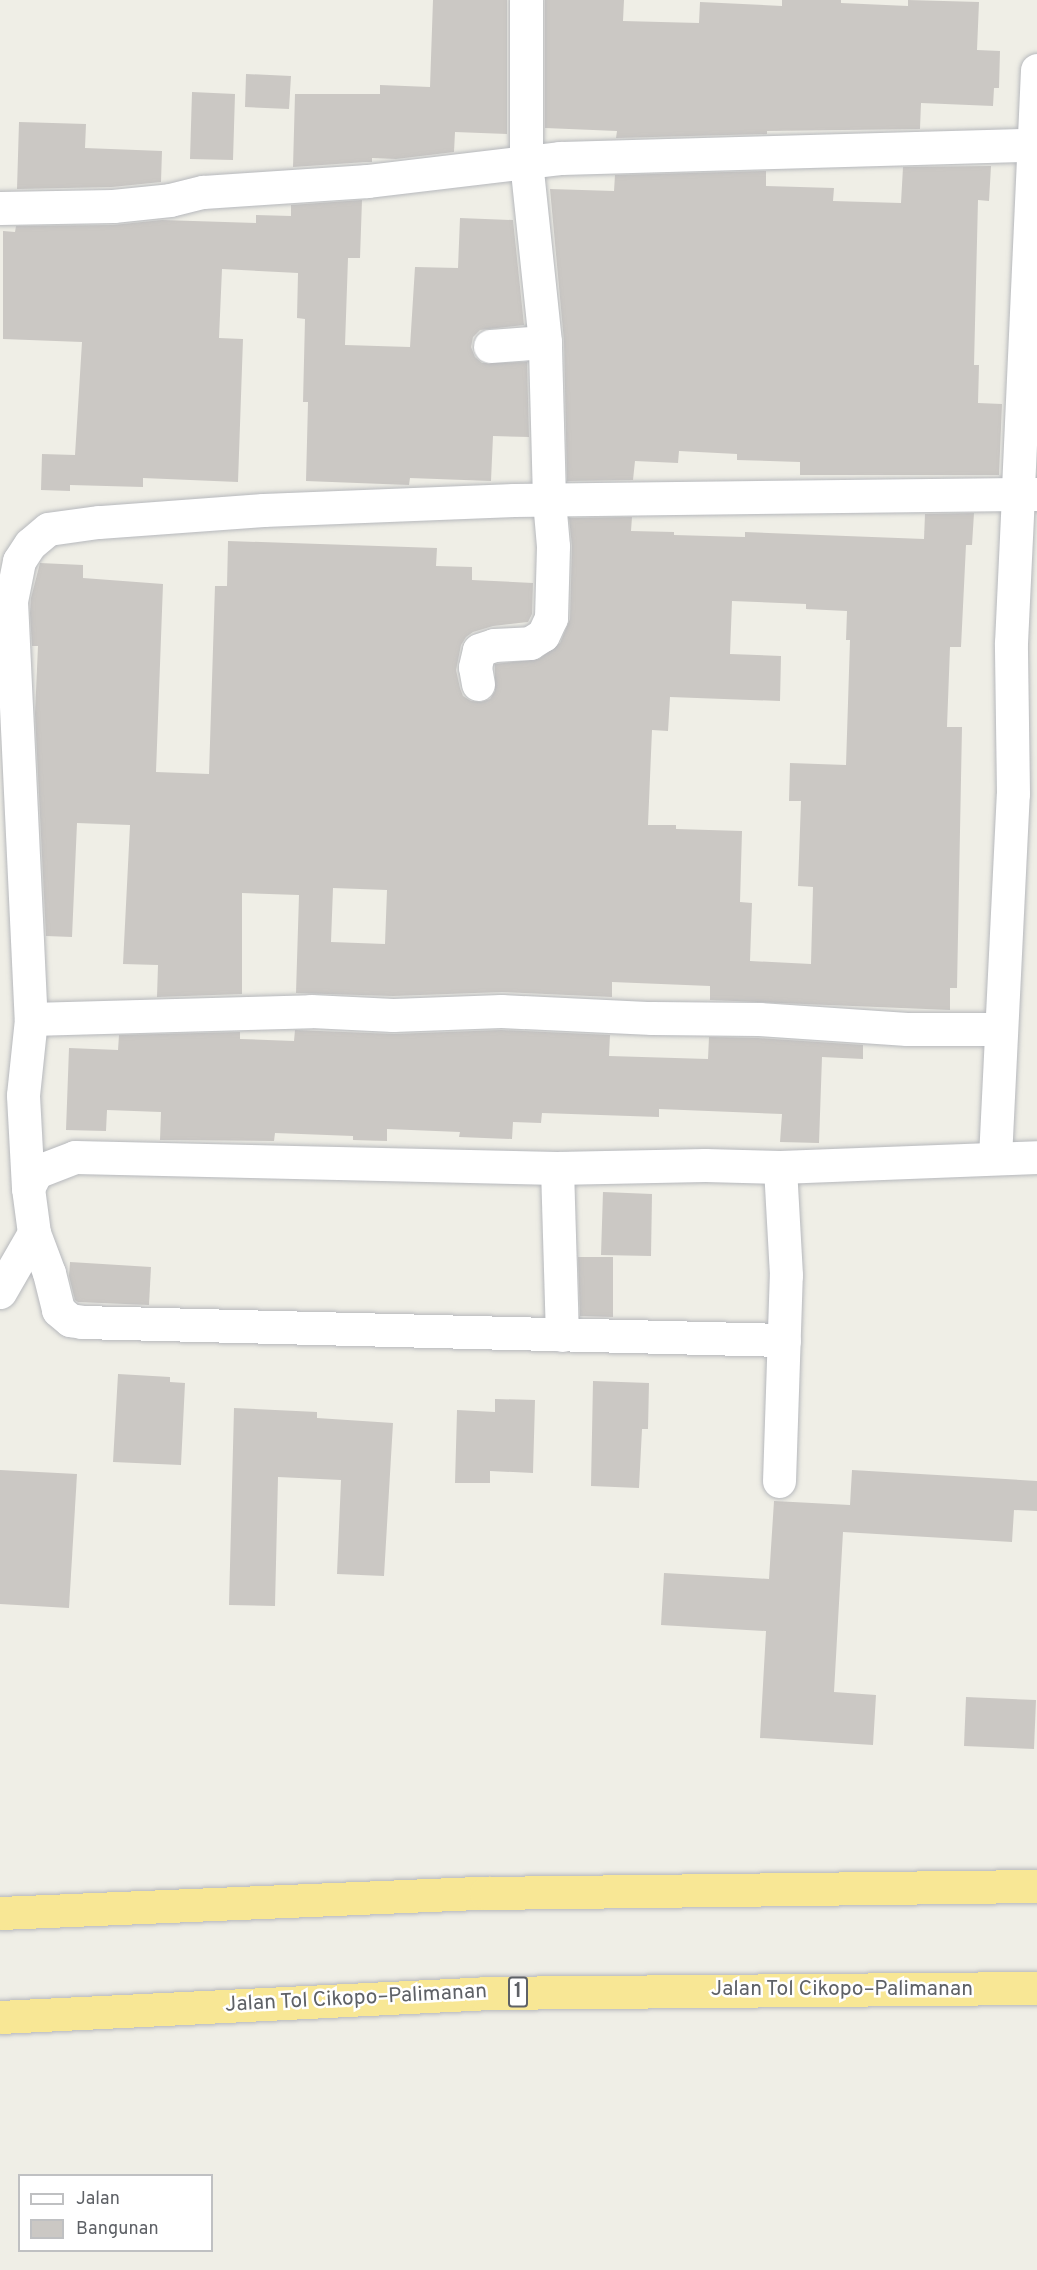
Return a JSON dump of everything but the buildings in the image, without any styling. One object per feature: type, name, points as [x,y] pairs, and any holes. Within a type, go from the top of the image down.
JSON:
[{"type":"highway","points":[[0,1913],[486,1893],[1037,1886]]},
{"type":"highway","name":"Jalan Tol Cikopo–Palimanan","points":[[0,2017],[483,1993],[1037,1988]]},
{"type":"street","points":[[478,684],[475,667],[478,650],[494,645],[530,643],[543,635],[551,618],[553,546],[549,500],[545,342],[526,160],[526,0]]},
{"type":"street","points":[[995,1158],[1001,1029],[1025,772],[1011,643],[1027,494],[1037,70]]},
{"type":"street","points":[[0,208],[113,207],[170,200],[203,192],[368,181],[526,160],[1034,152]]},
{"type":"street","points":[[490,346],[545,342]]},
{"type":"street","points":[[784,1340],[82,1322],[70,1320],[58,1310],[49,1272],[34,1233],[28,1188],[23,1095],[31,1019],[11,601],[19,561],[30,544],[48,529],[98,522],[274,509],[549,500],[1027,494]]},
{"type":"street","points":[[31,1019],[311,1011],[393,1015],[501,1011],[652,1018],[759,1019],[907,1029],[1001,1029]]},
{"type":"street","points":[[28,1188],[36,1172],[75,1157],[557,1168],[705,1165],[780,1167],[1037,1157]]},
{"type":"street","points":[[779,1481],[786,1275],[780,1167]]},
{"type":"street","points":[[557,1168],[562,1335]]},
{"type":"street","points":[[0,1292],[34,1233]]}]
